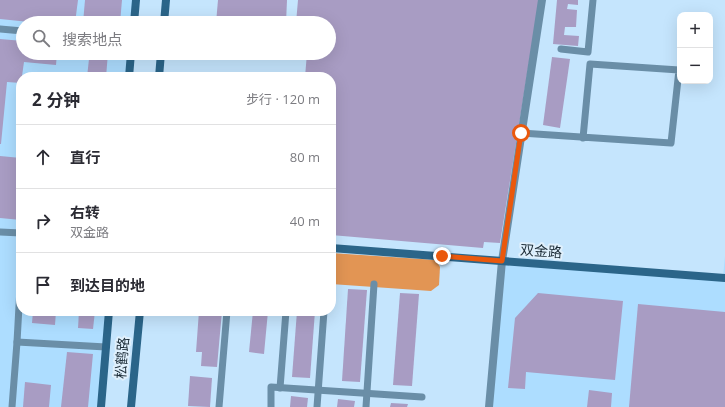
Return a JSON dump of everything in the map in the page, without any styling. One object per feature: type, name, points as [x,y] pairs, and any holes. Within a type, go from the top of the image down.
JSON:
[{"type":"street","points":[[135,16],[136,0]]},
{"type":"street","points":[[165,16],[166,0]]},
{"type":"street","points":[[489,407],[502,261],[542,0]]},
{"type":"street","points":[[129,72],[130,60]]},
{"type":"street","points":[[159,72],[160,60]]},
{"type":"street","name":"双金路","points":[[336,248],[725,278]]},
{"type":"street","name":"松鹤路","points":[[101,407],[109,316]]},
{"type":"street","name":"松鹤路","points":[[131,407],[140,316]]},
{"type":"lane","points":[[561,49],[588,52],[593,0]]},
{"type":"lane","points":[[0,28],[16,30]]},
{"type":"lane","points":[[521,133],[583,138],[671,144],[678,70],[590,64],[583,138]]},
{"type":"lane","points":[[0,232],[16,233]]},
{"type":"lane","points":[[366,407],[374,284]]},
{"type":"lane","points":[[12,407],[18,316]]},
{"type":"lane","points":[[219,407],[227,316]]},
{"type":"lane","points":[[280,388],[286,316]]},
{"type":"lane","points":[[317,407],[324,316]]},
{"type":"lane","points":[[17,342],[106,346]]},
{"type":"lane","points":[[271,407],[272,387],[422,397]]},
{"type":"shaded area","points":[[0,0],[136,0],[135,16],[16,16],[16,60],[130,60],[129,72],[16,72],[16,316],[109,316],[101,407],[0,407]]},
{"type":"shaded area","points":[[336,253],[436,260],[440,267],[439,285],[431,291],[336,284]]},
{"type":"shaded area","points":[[725,256],[725,407],[489,407],[502,261],[723,277]]},
{"type":"building","points":[[0,0],[78,0],[76,16],[16,16],[16,21],[0,19]]},
{"type":"building","points":[[85,0],[122,0],[121,16],[84,16]]},
{"type":"building","points":[[218,0],[287,0],[286,16],[217,16]]},
{"type":"building","points":[[298,0],[539,0],[500,243],[484,242],[483,248],[336,235],[336,72],[305,72],[306,60],[336,60],[336,16],[297,16]]},
{"type":"building","points":[[557,0],[578,0],[578,5],[568,4],[567,9],[577,10],[576,27],[565,27],[564,35],[579,36],[578,46],[553,44]]},
{"type":"building","points":[[0,39],[16,40],[16,60],[56,60],[56,65],[24,62],[23,72],[16,72],[16,83],[7,82],[0,144]]},
{"type":"building","points":[[552,57],[570,59],[560,128],[543,125]]},
{"type":"building","points":[[89,60],[107,60],[106,72],[88,72]]},
{"type":"building","points":[[0,156],[16,158],[16,220],[0,218]]},
{"type":"building","points":[[348,289],[367,290],[360,382],[342,381]]},
{"type":"building","points":[[400,293],[419,294],[412,386],[393,385]]},
{"type":"building","points":[[538,293],[623,301],[615,380],[526,372],[525,389],[508,388],[515,318]]},
{"type":"building","points":[[638,304],[725,312],[725,407],[629,407]]},
{"type":"building","points":[[33,316],[56,316],[55,325],[32,323]]},
{"type":"building","points":[[79,316],[94,316],[93,329],[78,328]]},
{"type":"building","points":[[199,316],[222,316],[217,367],[201,366],[202,352],[196,352]]},
{"type":"building","points":[[253,316],[268,316],[264,354],[249,352]]},
{"type":"building","points":[[297,316],[315,316],[310,378],[292,377]]},
{"type":"building","points":[[67,352],[93,354],[88,407],[61,407]]},
{"type":"building","points":[[190,376],[212,378],[210,407],[188,406]]},
{"type":"building","points":[[25,382],[51,385],[49,407],[23,407]]},
{"type":"building","points":[[589,390],[612,393],[611,407],[587,407]]},
{"type":"building","points":[[291,396],[308,398],[307,407],[290,407]]},
{"type":"building","points":[[338,399],[355,401],[354,407],[337,407]]},
{"type":"building","points":[[391,403],[408,404],[407,407],[390,407]]},
{"type":"route","points":[[442,256],[502,261],[521,133]]}]
